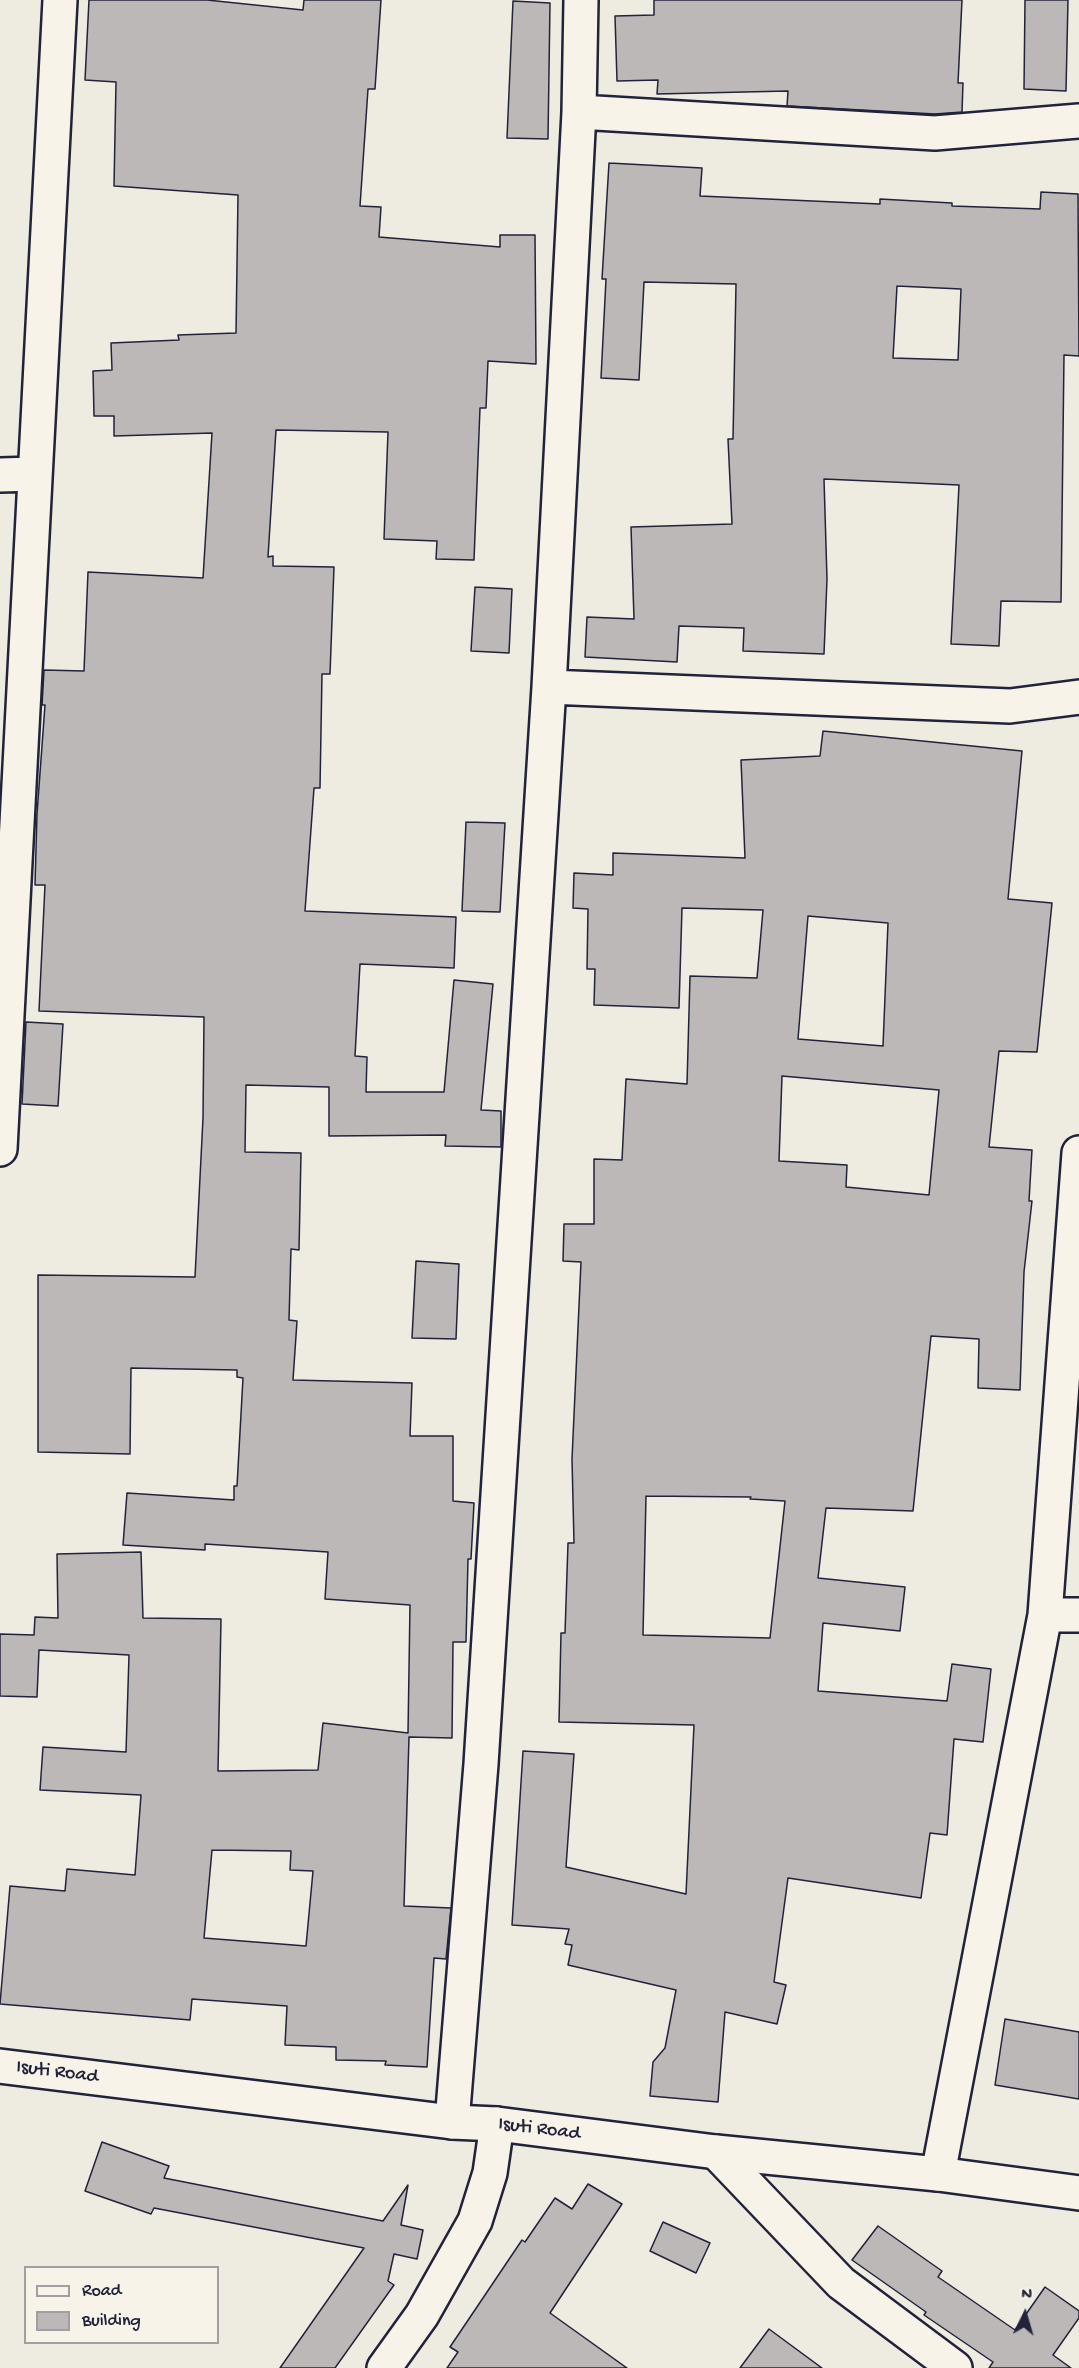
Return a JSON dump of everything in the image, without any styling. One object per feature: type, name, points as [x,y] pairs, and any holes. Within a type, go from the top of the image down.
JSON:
[{"type":"street","points":[[0,1149],[60,0]]},
{"type":"street","points":[[452,2122],[482,1764],[549,687],[579,112],[582,0]]},
{"type":"street","points":[[579,112],[935,133],[1079,122]]},
{"type":"street","points":[[0,475],[34,474]]},
{"type":"street","points":[[549,687],[1010,706],[1079,697]]},
{"type":"street","points":[[938,2174],[1045,1615],[1079,1154]]},
{"type":"street","points":[[1045,1615],[1079,1615]]},
{"type":"street","name":"Isuti Road","points":[[0,2066],[452,2122],[497,2124],[716,2152],[938,2174],[1079,2193]]},
{"type":"street","points":[[384,2368],[422,2315],[475,2221],[490,2173],[497,2124]]},
{"type":"street","points":[[716,2152],[841,2283],[955,2368]]},
{"type":"building","points":[[89,0],[207,0],[303,10],[304,0],[381,0],[375,89],[368,89],[360,206],[381,207],[379,237],[500,247],[500,235],[535,235],[536,364],[488,361],[486,408],[480,408],[474,560],[436,559],[437,541],[384,539],[388,432],[276,430],[268,557],[273,556],[273,566],[334,567],[330,674],[322,674],[320,788],[314,788],[305,911],[456,917],[454,968],[360,964],[355,1056],[367,1057],[366,1092],[444,1092],[454,980],[493,984],[481,1110],[501,1111],[501,1147],[445,1146],[446,1135],[329,1136],[329,1087],[246,1085],[245,1152],[301,1153],[299,1250],[291,1249],[289,1320],[297,1321],[293,1380],[412,1383],[410,1436],[453,1436],[453,1501],[474,1503],[471,1559],[468,1559],[466,1642],[453,1642],[452,1738],[409,1737],[404,1906],[451,1908],[446,1959],[434,1958],[427,2067],[385,2065],[386,2061],[336,2060],[336,2047],[285,2045],[287,2006],[192,1999],[190,2020],[0,2004],[10,1886],[65,1891],[67,1869],[135,1875],[141,1795],[40,1790],[43,1747],[126,1752],[129,1655],[39,1650],[37,1697],[0,1696],[0,1634],[34,1635],[35,1617],[58,1618],[57,1554],[141,1552],[143,1618],[221,1619],[218,1771],[318,1770],[323,1723],[408,1733],[410,1605],[325,1599],[328,1552],[205,1544],[205,1550],[123,1545],[127,1493],[234,1500],[234,1486],[237,1486],[243,1378],[237,1377],[237,1370],[131,1368],[130,1454],[38,1452],[38,1275],[195,1277],[203,1118],[204,1017],[39,1011],[45,885],[35,885],[37,814],[45,705],[42,705],[44,670],[84,671],[88,572],[203,578],[212,433],[114,436],[114,416],[94,416],[93,371],[112,370],[111,343],[179,340],[178,335],[236,333],[238,195],[114,186],[116,82],[85,80]],"holes":[[[212,1850],[291,1851],[290,1870],[313,1871],[306,1946],[204,1938]]]},
{"type":"building","points":[[654,0],[962,0],[958,83],[963,83],[962,112],[935,114],[787,106],[788,91],[657,94],[658,80],[617,81],[615,16],[654,15]]},
{"type":"building","points":[[1025,0],[1068,0],[1066,91],[1024,89]]},
{"type":"building","points":[[513,1],[550,3],[548,139],[507,138]]},
{"type":"building","points":[[609,163],[702,168],[700,196],[880,204],[880,199],[952,203],[952,206],[1040,209],[1041,192],[1078,194],[1079,356],[1064,355],[1061,602],[1001,601],[999,646],[951,644],[959,485],[824,479],[827,579],[824,654],[743,651],[744,628],[679,626],[677,662],[585,657],[587,617],[634,619],[631,527],[732,524],[728,439],[733,439],[736,284],[644,282],[639,380],[601,378],[606,279],[602,279]],"holes":[[[897,286],[961,289],[958,360],[893,358]]]},
{"type":"building","points":[[475,587],[512,589],[509,653],[471,651]]},
{"type":"building","points":[[823,731],[1022,751],[1008,899],[1052,903],[1037,1052],[999,1051],[989,1147],[1032,1150],[1029,1201],[1032,1201],[1024,1272],[1020,1390],[978,1388],[979,1339],[931,1336],[913,1511],[826,1508],[818,1578],[905,1587],[900,1631],[823,1623],[818,1691],[947,1701],[952,1664],[991,1669],[983,1742],[954,1739],[947,1835],[930,1833],[921,1898],[788,1878],[774,1982],[786,1985],[777,2024],[725,2012],[718,2102],[650,2096],[653,2062],[665,2048],[676,1990],[568,1965],[572,1945],[565,1944],[569,1929],[512,1925],[523,1751],[574,1754],[566,1867],[686,1894],[694,1725],[559,1722],[561,1633],[565,1633],[568,1543],[574,1543],[572,1459],[581,1262],[563,1261],[564,1224],[594,1224],[594,1159],[622,1160],[626,1079],[687,1084],[690,976],[757,978],[763,910],[682,908],[679,1008],[594,1005],[595,969],[587,969],[588,909],[573,908],[574,873],[613,875],[613,853],[745,858],[741,760],[820,756]],"holes":[[[808,916],[888,923],[883,1046],[798,1039]],[[782,1076],[939,1090],[929,1195],[846,1187],[847,1165],[779,1161]],[[646,1496],[751,1497],[750,1499],[785,1501],[770,1638],[643,1635]]]},
{"type":"building","points":[[466,822],[505,823],[500,912],[462,911]]},
{"type":"building","points":[[26,1022],[63,1024],[58,1106],[22,1104]]},
{"type":"building","points":[[416,1261],[459,1264],[456,1339],[412,1338]]},
{"type":"building","points":[[1005,2019],[1079,2032],[1079,2099],[995,2085]]},
{"type":"building","points":[[102,2142],[169,2166],[164,2178],[383,2221],[408,2185],[401,2225],[423,2230],[417,2259],[394,2254],[388,2281],[394,2285],[335,2368],[280,2368],[364,2248],[154,2208],[151,2214],[85,2191]]},
{"type":"building","points":[[588,2184],[622,2204],[550,2313],[627,2368],[447,2368],[458,2352],[450,2347],[522,2240],[525,2242],[555,2198],[572,2209]]},
{"type":"building","points":[[663,2222],[710,2243],[696,2273],[650,2251]]},
{"type":"building","points":[[878,2226],[942,2271],[938,2277],[1015,2330],[1045,2287],[1079,2311],[1079,2318],[1053,2355],[1071,2368],[989,2368],[993,2362],[924,2315],[926,2312],[852,2260]]},
{"type":"building","points":[[769,2329],[822,2368],[740,2368]]}]
